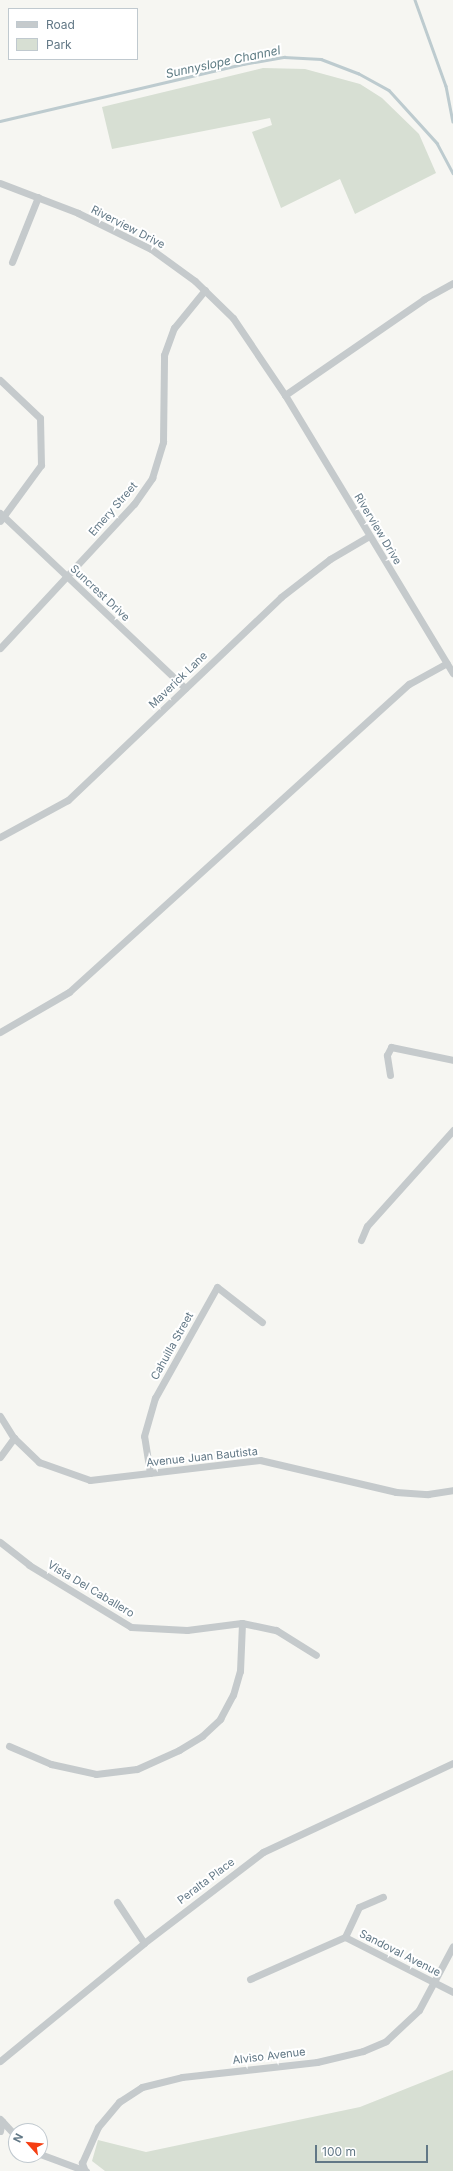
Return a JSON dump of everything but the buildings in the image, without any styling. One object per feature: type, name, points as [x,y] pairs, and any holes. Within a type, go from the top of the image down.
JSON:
[{"type":"street","name":"Riverview Drive","points":[[0,183],[38,197],[151,249],[204,290],[247,336],[285,395],[453,673]]},
{"type":"street","points":[[12,262],[38,197]]},
{"type":"street","points":[[285,395],[424,299],[453,283]]},
{"type":"street","name":"Emery Street","points":[[0,648],[134,504],[152,478],[163,442],[164,355],[174,328],[204,290]]},
{"type":"street","points":[[0,380],[40,418],[41,465],[1,517]]},
{"type":"street","name":"Suncrest Drive","points":[[1,517],[67,576],[185,688]]},
{"type":"street","name":"Maverick Lane","points":[[0,837],[68,800],[280,597],[369,536]]},
{"type":"street","points":[[0,1032],[68,992],[403,689],[447,663]]},
{"type":"street","points":[[390,1075],[387,1055],[391,1047],[453,1060]]},
{"type":"street","points":[[361,1240],[366,1226],[453,1130]]},
{"type":"street","name":"Cahuilla Street","points":[[150,1473],[144,1436],[155,1398],[217,1287],[262,1322]]},
{"type":"street","name":"Avenue Juan Bautista","points":[[0,1416],[14,1438],[39,1462],[90,1480],[260,1460],[396,1492],[428,1494],[453,1490]]},
{"type":"street","points":[[0,1457],[14,1438]]},
{"type":"street","name":"Vista Del Caballero","points":[[0,1542],[29,1565],[131,1627],[186,1630],[242,1623],[276,1630],[316,1655]]},
{"type":"street","points":[[9,1746],[51,1764],[96,1774],[137,1769],[179,1750],[202,1736],[220,1719],[234,1695],[240,1671],[242,1623]]},
{"type":"street","name":"Peralta Place","points":[[0,2061],[144,1943],[263,1852],[453,1763]]},
{"type":"street","points":[[345,1937],[359,1907],[383,1897]]},
{"type":"street","points":[[117,1902],[144,1943]]},
{"type":"street","name":"Sandoval Avenue","points":[[250,1979],[345,1937],[453,1992]]},
{"type":"street","name":"Alviso Avenue","points":[[85,2171],[82,2163],[104,2118],[120,2102],[142,2087],[162,2080],[295,2065],[363,2051],[386,2041],[405,2027],[435,1982],[453,1946]]},
{"type":"street","points":[[0,2132],[1,2120]]},
{"type":"street","points":[[1,2120],[8,2127]]},
{"type":"street","points":[[48,2157],[85,2171]]},
{"type":"green space","points":[[263,68],[305,69],[360,84],[382,98],[419,134],[436,173],[355,214],[340,179],[281,208],[252,132],[272,125],[270,118],[112,149],[102,107]]},
{"type":"green space","points":[[453,2070],[453,2171],[105,2171],[92,2161],[98,2140],[146,2152],[360,2107]]},
{"type":"waterway","points":[[415,0],[446,86],[453,121]]},
{"type":"waterway","name":"Sunnyslope Channel","points":[[0,121],[243,64],[284,57],[321,59],[358,73],[389,90],[437,143],[453,173]]}]
